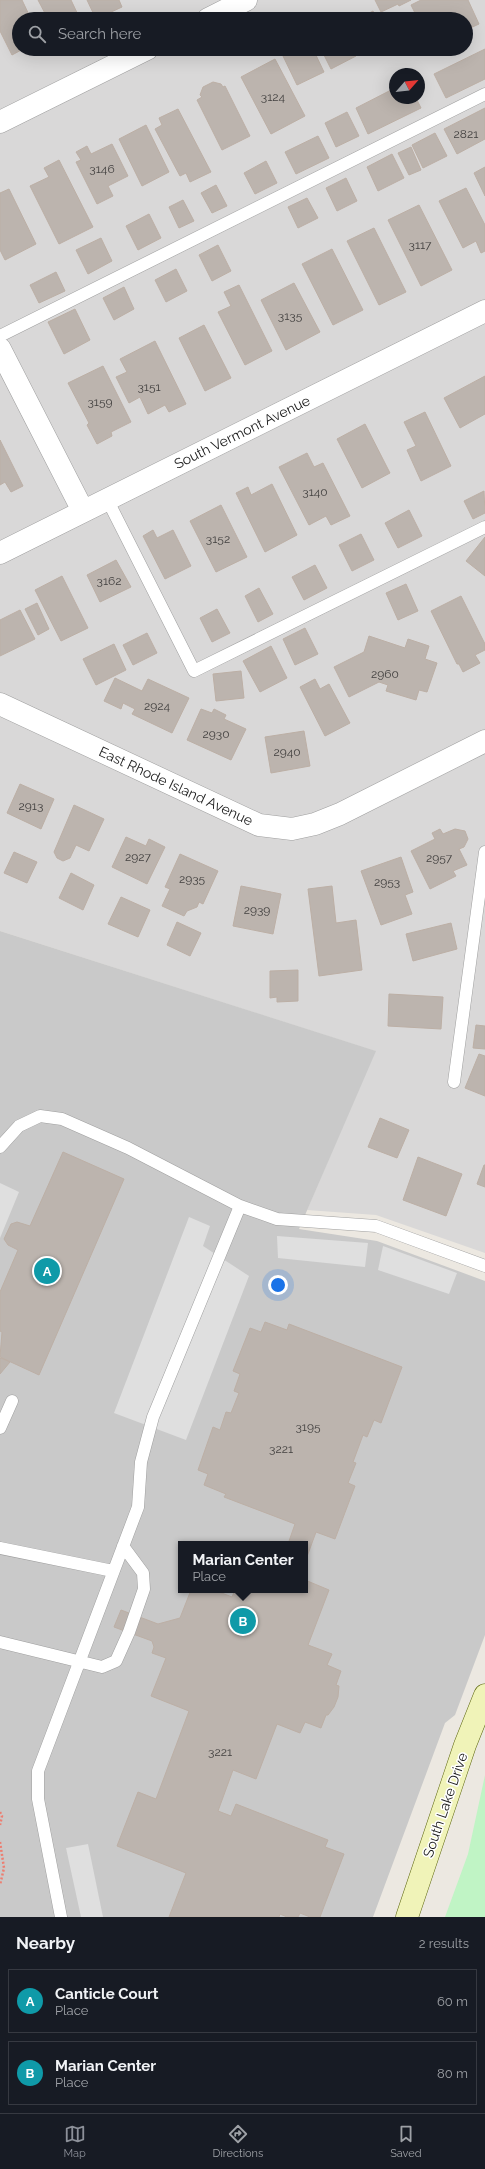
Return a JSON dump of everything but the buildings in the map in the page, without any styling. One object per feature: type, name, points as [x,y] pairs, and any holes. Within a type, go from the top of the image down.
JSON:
[{"type":"street","points":[[222,12],[246,0]]},
{"type":"street","points":[[0,122],[133,56]]},
{"type":"street","name":"South Vermont Avenue","points":[[0,552],[485,311]]},
{"type":"street","points":[[0,349],[83,511]]},
{"type":"street","name":"East Rhode Island Avenue","points":[[0,704],[259,825],[292,829],[315,824],[340,814],[485,741]]},
{"type":"street","name":"South Lake Drive","points":[[407,1917],[465,1745],[485,1694]]},
{"type":"lane","points":[[0,336],[485,94]]},
{"type":"lane","points":[[107,499],[194,671],[485,527]]},
{"type":"lane","points":[[454,1082],[485,852]]},
{"type":"lane","points":[[0,1147],[19,1126],[33,1119],[40,1116],[62,1119],[128,1148],[240,1206],[277,1219],[376,1226],[485,1266]]},
{"type":"lane","points":[[61,1917],[38,1799],[38,1771],[138,1507],[141,1462],[153,1418],[240,1206]]},
{"type":"lane","points":[[0,1428],[12,1401]]},
{"type":"lane","points":[[0,1642],[102,1667],[116,1661],[144,1589],[143,1573],[123,1546]]},
{"type":"lane","points":[[0,1548],[114,1571]]},
{"type":"path","points":[[0,1812],[2,1816],[0,1825]]},
{"type":"path","points":[[0,1842],[4,1868],[0,1885]]},
{"type":"shaded area","points":[[0,0],[485,0],[485,1253],[376,1215],[307,1210],[375,1051],[0,931]]},
{"type":"shaded area","points":[[0,931],[376,1051],[299,1229],[377,1241],[485,1281],[485,1635],[455,1715],[445,1723],[373,1917],[0,1917]]},
{"type":"shaded area","points":[[0,1183],[19,1192],[0,1238]]},
{"type":"shaded area","points":[[189,1217],[210,1226],[203,1246],[249,1276],[186,1440],[114,1413]]},
{"type":"shaded area","points":[[277,1236],[368,1243],[365,1267],[278,1258]]},
{"type":"shaded area","points":[[383,1246],[457,1273],[449,1294],[378,1270]]},
{"type":"shaded area","points":[[88,1844],[103,1917],[81,1917],[66,1848]]},
{"type":"green space","points":[[485,1775],[485,1917],[445,1917],[468,1854]]},
{"type":"place","name":"Canticle Court","points":[[47,1271]]},
{"type":"place","name":"Marian Center","points":[[243,1621]]}]
